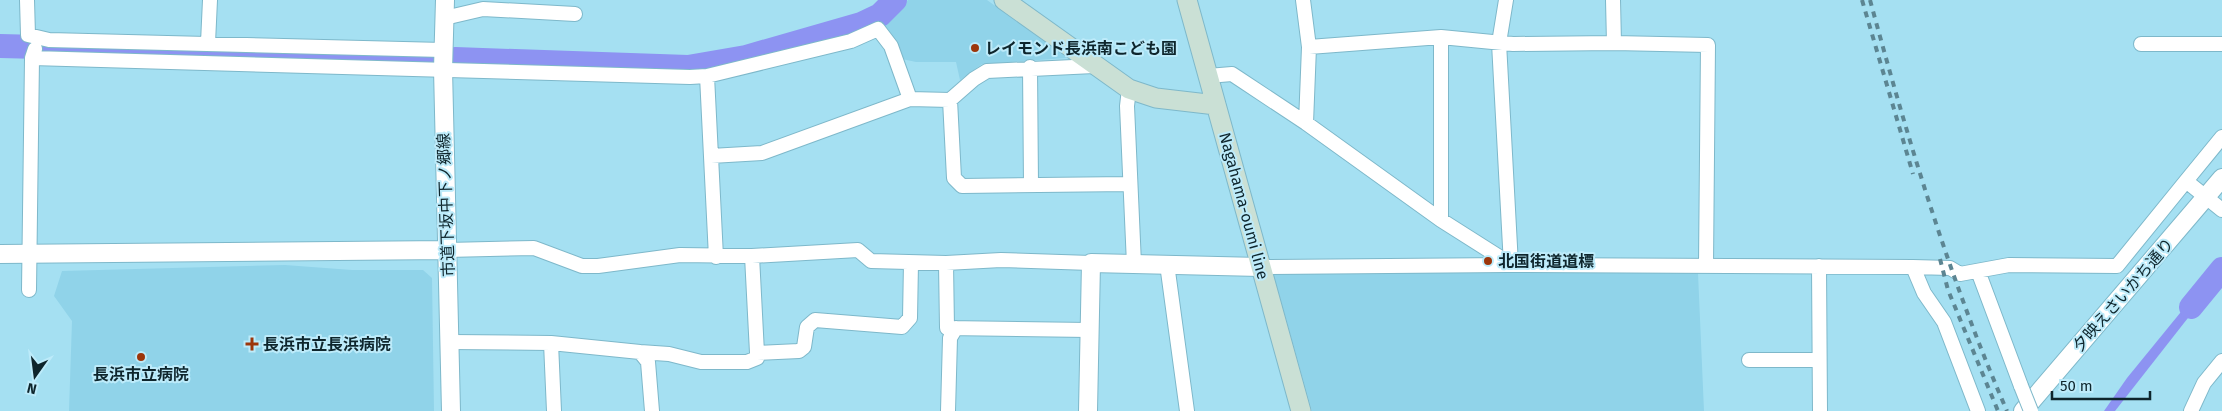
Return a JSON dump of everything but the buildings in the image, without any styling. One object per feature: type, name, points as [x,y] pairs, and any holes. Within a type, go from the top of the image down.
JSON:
[{"type":"main road","points":[[1004,0],[1094,66],[1129,89],[1156,98],[1216,105]]},
{"type":"main road","name":"Nagahama-oumi line","points":[[1187,0],[1301,411]]},
{"type":"street","points":[[27,0],[28,35],[49,40],[442,50]]},
{"type":"street","points":[[208,43],[210,0]]},
{"type":"street","points":[[1303,0],[1309,47],[1306,123]]},
{"type":"street","points":[[1506,0],[1499,43],[1509,265]]},
{"type":"street","points":[[1613,0],[1614,43]]},
{"type":"street","points":[[445,8],[453,16],[483,8],[575,14]]},
{"type":"street","name":"市道下坂中下ノ郷線","points":[[445,8],[442,69],[451,411]]},
{"type":"street","points":[[32,58],[690,78],[706,76],[850,41],[878,29],[891,46],[910,99]]},
{"type":"street","points":[[1309,47],[1441,37],[1499,43],[1708,45],[1706,265]]},
{"type":"street","points":[[1441,37],[1441,220]]},
{"type":"street","points":[[29,290],[32,58],[40,38]]},
{"type":"street","points":[[2141,44],[2222,44]]},
{"type":"street","points":[[711,156],[762,153],[910,99],[950,100],[974,79],[987,71],[1094,66]]},
{"type":"street","points":[[1030,68],[1031,185]]},
{"type":"street","points":[[1208,76],[1232,74],[1306,123],[1441,220],[1509,265]]},
{"type":"street","points":[[706,76],[716,256]]},
{"type":"street","points":[[1129,89],[1127,106],[1129,184],[1134,264]]},
{"type":"street","points":[[950,100],[954,178],[962,186],[1129,184]]},
{"type":"street","points":[[0,254],[534,248],[582,266],[598,266],[680,255],[752,256],[858,250],[871,261],[946,263],[1001,260],[1260,267],[1509,265],[1819,266],[1950,268],[1960,274],[2009,265],[2117,266],[2222,137]]},
{"type":"street","name":"夕映えさいかち通り","points":[[2023,411],[2222,178]]},
{"type":"street","points":[[2186,181],[2222,210]]},
{"type":"street","points":[[450,342],[551,343],[669,354],[701,362],[747,362],[757,358],[752,256]]},
{"type":"street","points":[[757,353],[799,351],[804,347],[808,327],[815,320],[902,327],[910,318],[911,262]]},
{"type":"street","points":[[1088,411],[1091,262]]},
{"type":"street","points":[[946,263],[947,328],[1089,330]]},
{"type":"street","points":[[1167,264],[1187,411]]},
{"type":"street","points":[[1819,266],[1818,360],[1820,411]]},
{"type":"street","points":[[1913,267],[1924,293],[1944,322],[1978,411]]},
{"type":"street","points":[[1978,271],[2031,411]]},
{"type":"street","points":[[948,411],[950,338],[956,328]]},
{"type":"street","points":[[551,343],[554,411]]},
{"type":"street","points":[[640,352],[648,362],[652,411]]},
{"type":"street","points":[[1750,360],[1818,360]]},
{"type":"street","points":[[2191,411],[2204,383],[2222,361]]},
{"type":"shaded area","name":"レイモンド長浜南こども園","points":[[908,0],[987,0],[1067,58],[982,64],[960,80],[956,62],[916,62],[902,59],[894,38],[885,25]]},
{"type":"shaded area","name":"長浜市立長浜病院","points":[[285,265],[352,270],[423,270],[432,278],[434,411],[69,411],[72,321],[54,296],[62,271]]},
{"type":"shaded area","points":[[1280,271],[1698,273],[1704,411],[1312,411],[1273,273]]},
{"type":"water","points":[[2207,280],[2213,286],[2115,411],[2104,411],[2127,378]]},
{"type":"waterway","points":[[455,59],[688,67],[746,57],[861,24],[880,15],[895,0]]},
{"type":"waterway","points":[[0,46],[429,57]]},
{"type":"waterway","points":[[2191,307],[2222,269]]},
{"type":"railway","points":[[1862,0],[1913,174]]},
{"type":"railway","points":[[1870,0],[1899,105],[1931,208],[1966,310],[2007,411]]},
{"type":"railway","points":[[1940,259],[1948,290],[1998,411]]},
{"type":"place","name":"レイモンド長浜南こども園","points":[[975,48]]},
{"type":"place","name":"北国街道道標","points":[[1488,261]]},
{"type":"place","name":"長浜市立長浜病院","points":[[252,344]]},
{"type":"place","name":"長浜市立病院","points":[[141,357]]}]
